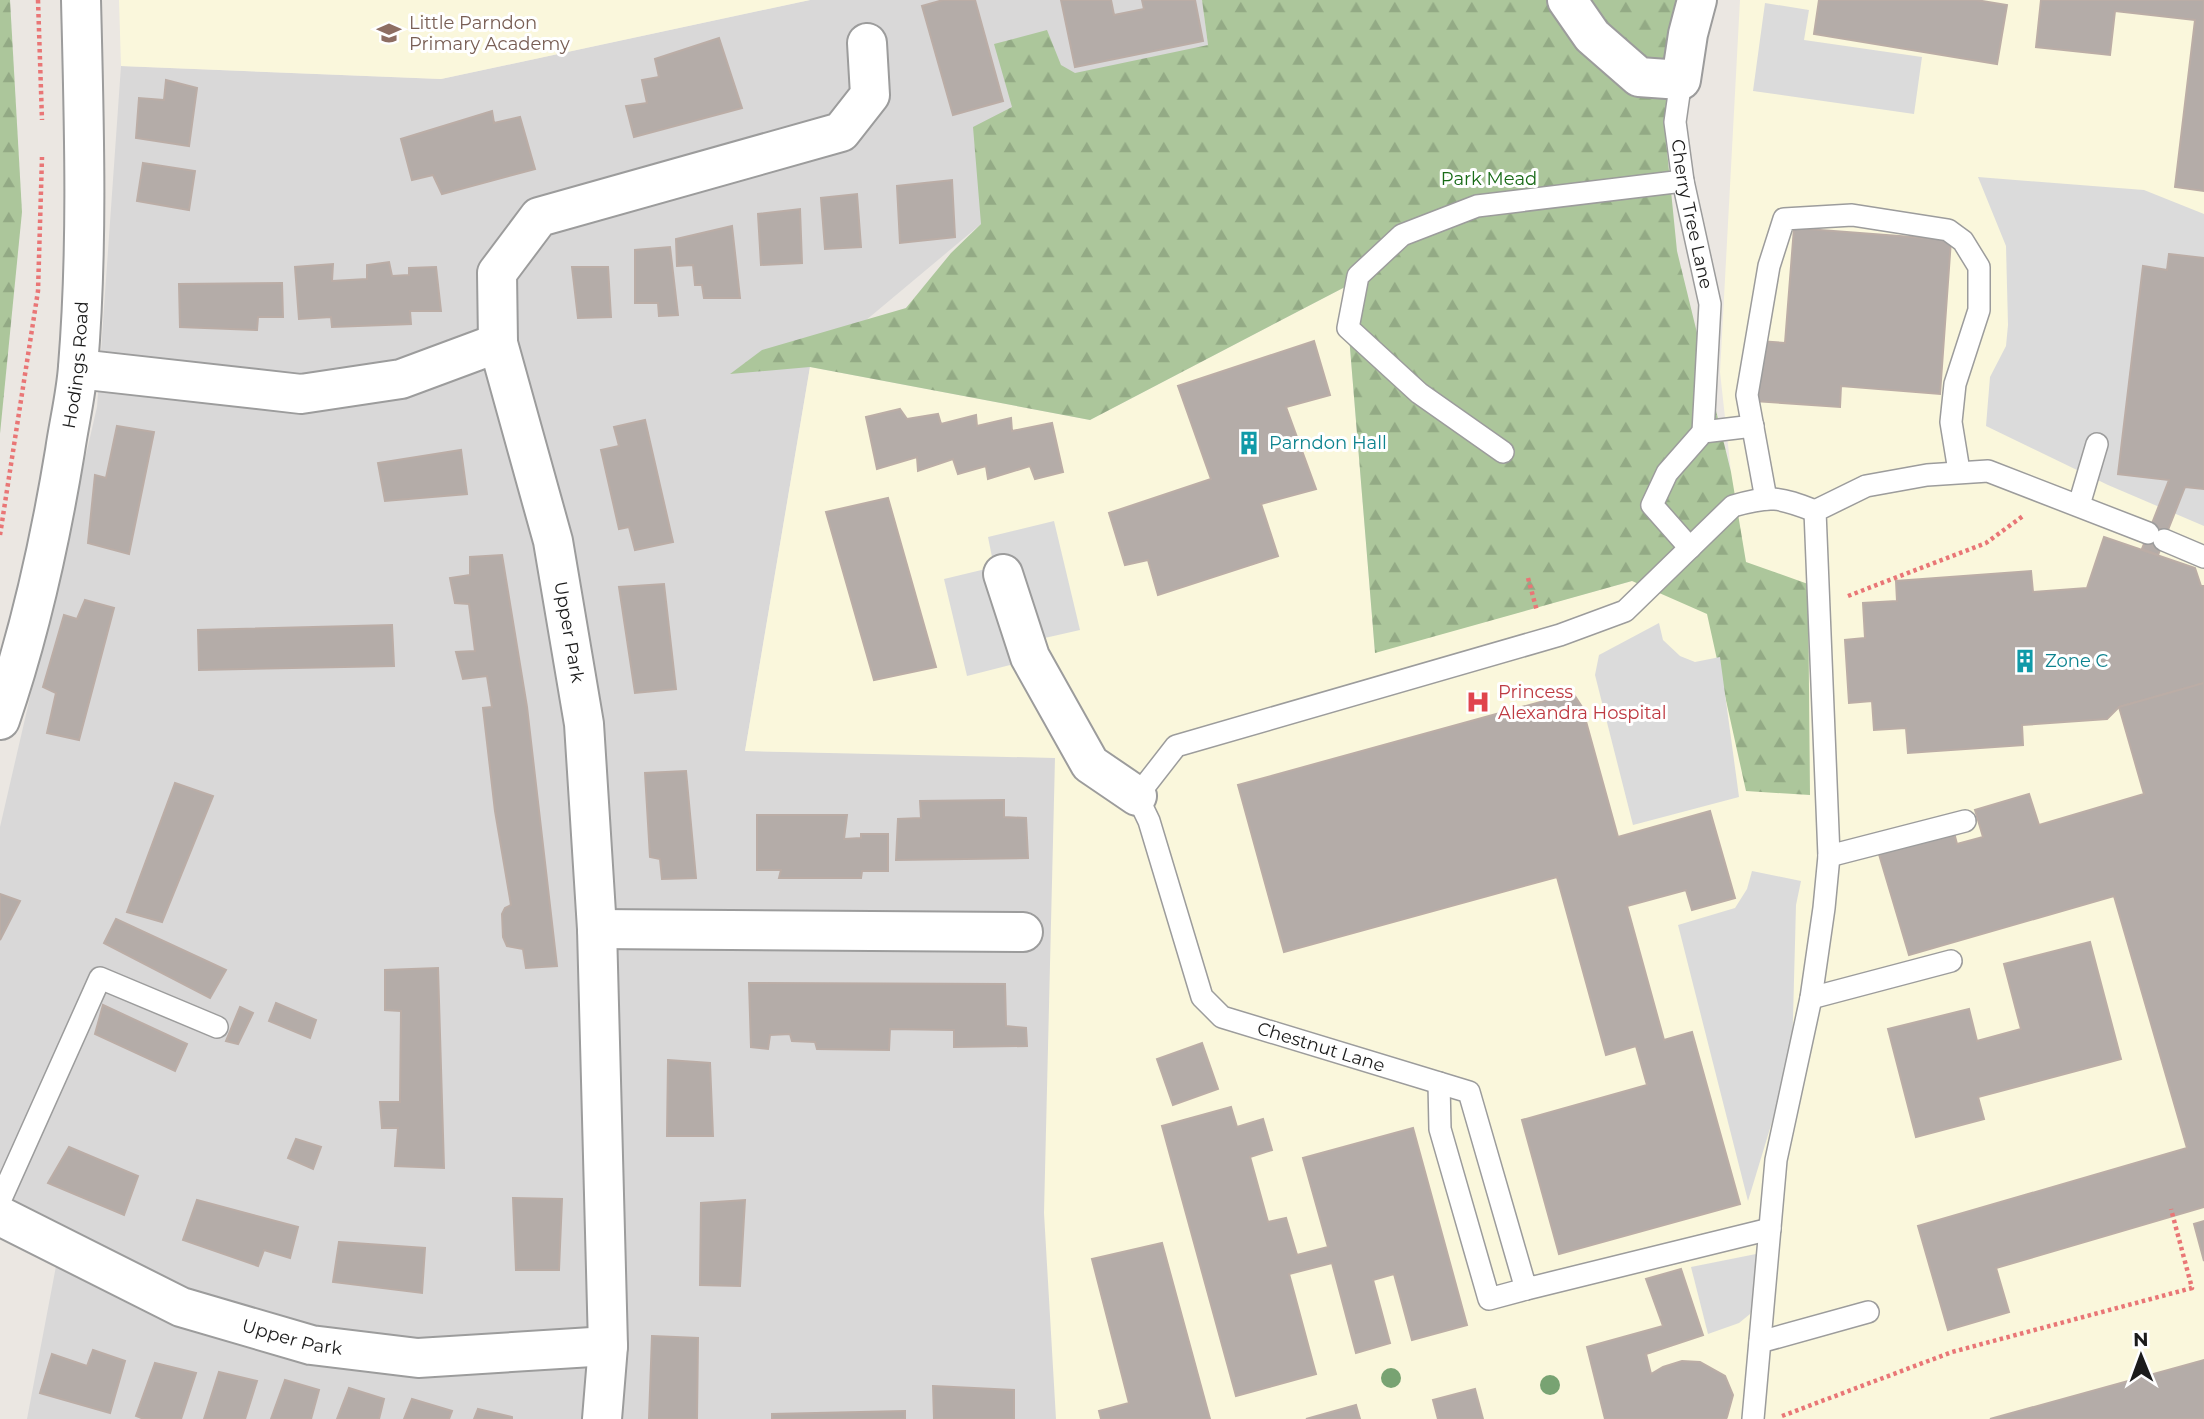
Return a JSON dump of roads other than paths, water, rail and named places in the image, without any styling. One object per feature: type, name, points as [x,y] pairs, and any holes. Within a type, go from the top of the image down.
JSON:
[{"type":"street","name":"Hodings Road","points":[[0,720],[12,687],[51,533],[78,369],[83,261],[81,0]]},
{"type":"street","points":[[1567,0],[1592,36],[1639,77],[1681,80]]},
{"type":"street","name":"Cherry Tree Lane","points":[[1681,80],[1688,34],[1698,0]]},
{"type":"street","name":"Upper Park","points":[[602,1419],[608,1346],[597,929],[582,711],[554,541],[498,343],[497,273],[539,217],[841,132],[870,95],[867,43]]},
{"type":"street","points":[[78,369],[301,394],[401,379],[498,343]]},
{"type":"street","points":[[1003,574],[1030,657],[1090,764],[1137,796]]},
{"type":"street","points":[[597,929],[1023,932]]},
{"type":"street","name":"Upper Park","points":[[0,1216],[181,1307],[311,1345],[418,1358],[608,1346]]},
{"type":"lane","name":"Cherry Tree Lane","points":[[1681,80],[1675,122],[1683,181],[1710,304],[1703,432]]},
{"type":"lane","points":[[1503,452],[1419,393],[1348,328],[1358,276],[1402,235],[1478,206],[1683,181]]},
{"type":"lane","points":[[1766,499],[1747,395],[1769,266],[1784,219],[1852,215],[1948,230],[1963,241],[1979,267],[1979,310],[1955,384],[1951,422],[1959,471]]},
{"type":"lane","points":[[1690,548],[1652,505],[1667,473],[1703,432],[1753,426]]},
{"type":"lane","points":[[2079,505],[2097,444]]},
{"type":"lane","points":[[1137,796],[1176,746],[1552,638],[1625,611],[1733,506],[1766,499],[1784,499],[1815,511],[1866,485],[1959,471],[1988,471],[2204,556]]},
{"type":"lane","points":[[1753,1419],[1776,1160],[1811,998],[1829,856],[1815,511]]},
{"type":"lane","name":"Chestnut Lane","points":[[1137,796],[1149,821],[1202,997],[1222,1017],[1469,1092],[1526,1289]]},
{"type":"lane","points":[[1829,856],[1965,821]]},
{"type":"lane","points":[[1811,998],[1951,961]]},
{"type":"lane","points":[[0,1201],[100,978],[217,1027]]},
{"type":"lane","points":[[1439,1083],[1440,1129],[1489,1298],[1770,1229]]},
{"type":"lane","points":[[1760,1342],[1868,1312]]},
{"type":"place","name":"Little Parndon Primary Academy","points":[[389,33]]},
{"type":"place","name":"Parndon Hall","points":[[1249,443]]},
{"type":"place","name":"Zone C","points":[[2025,661]]},
{"type":"place","name":"Princess Alexandra Hospital","points":[[1478,702]]},
{"type":"park label","name":"Park Mead","points":[[1489,179]]}]
